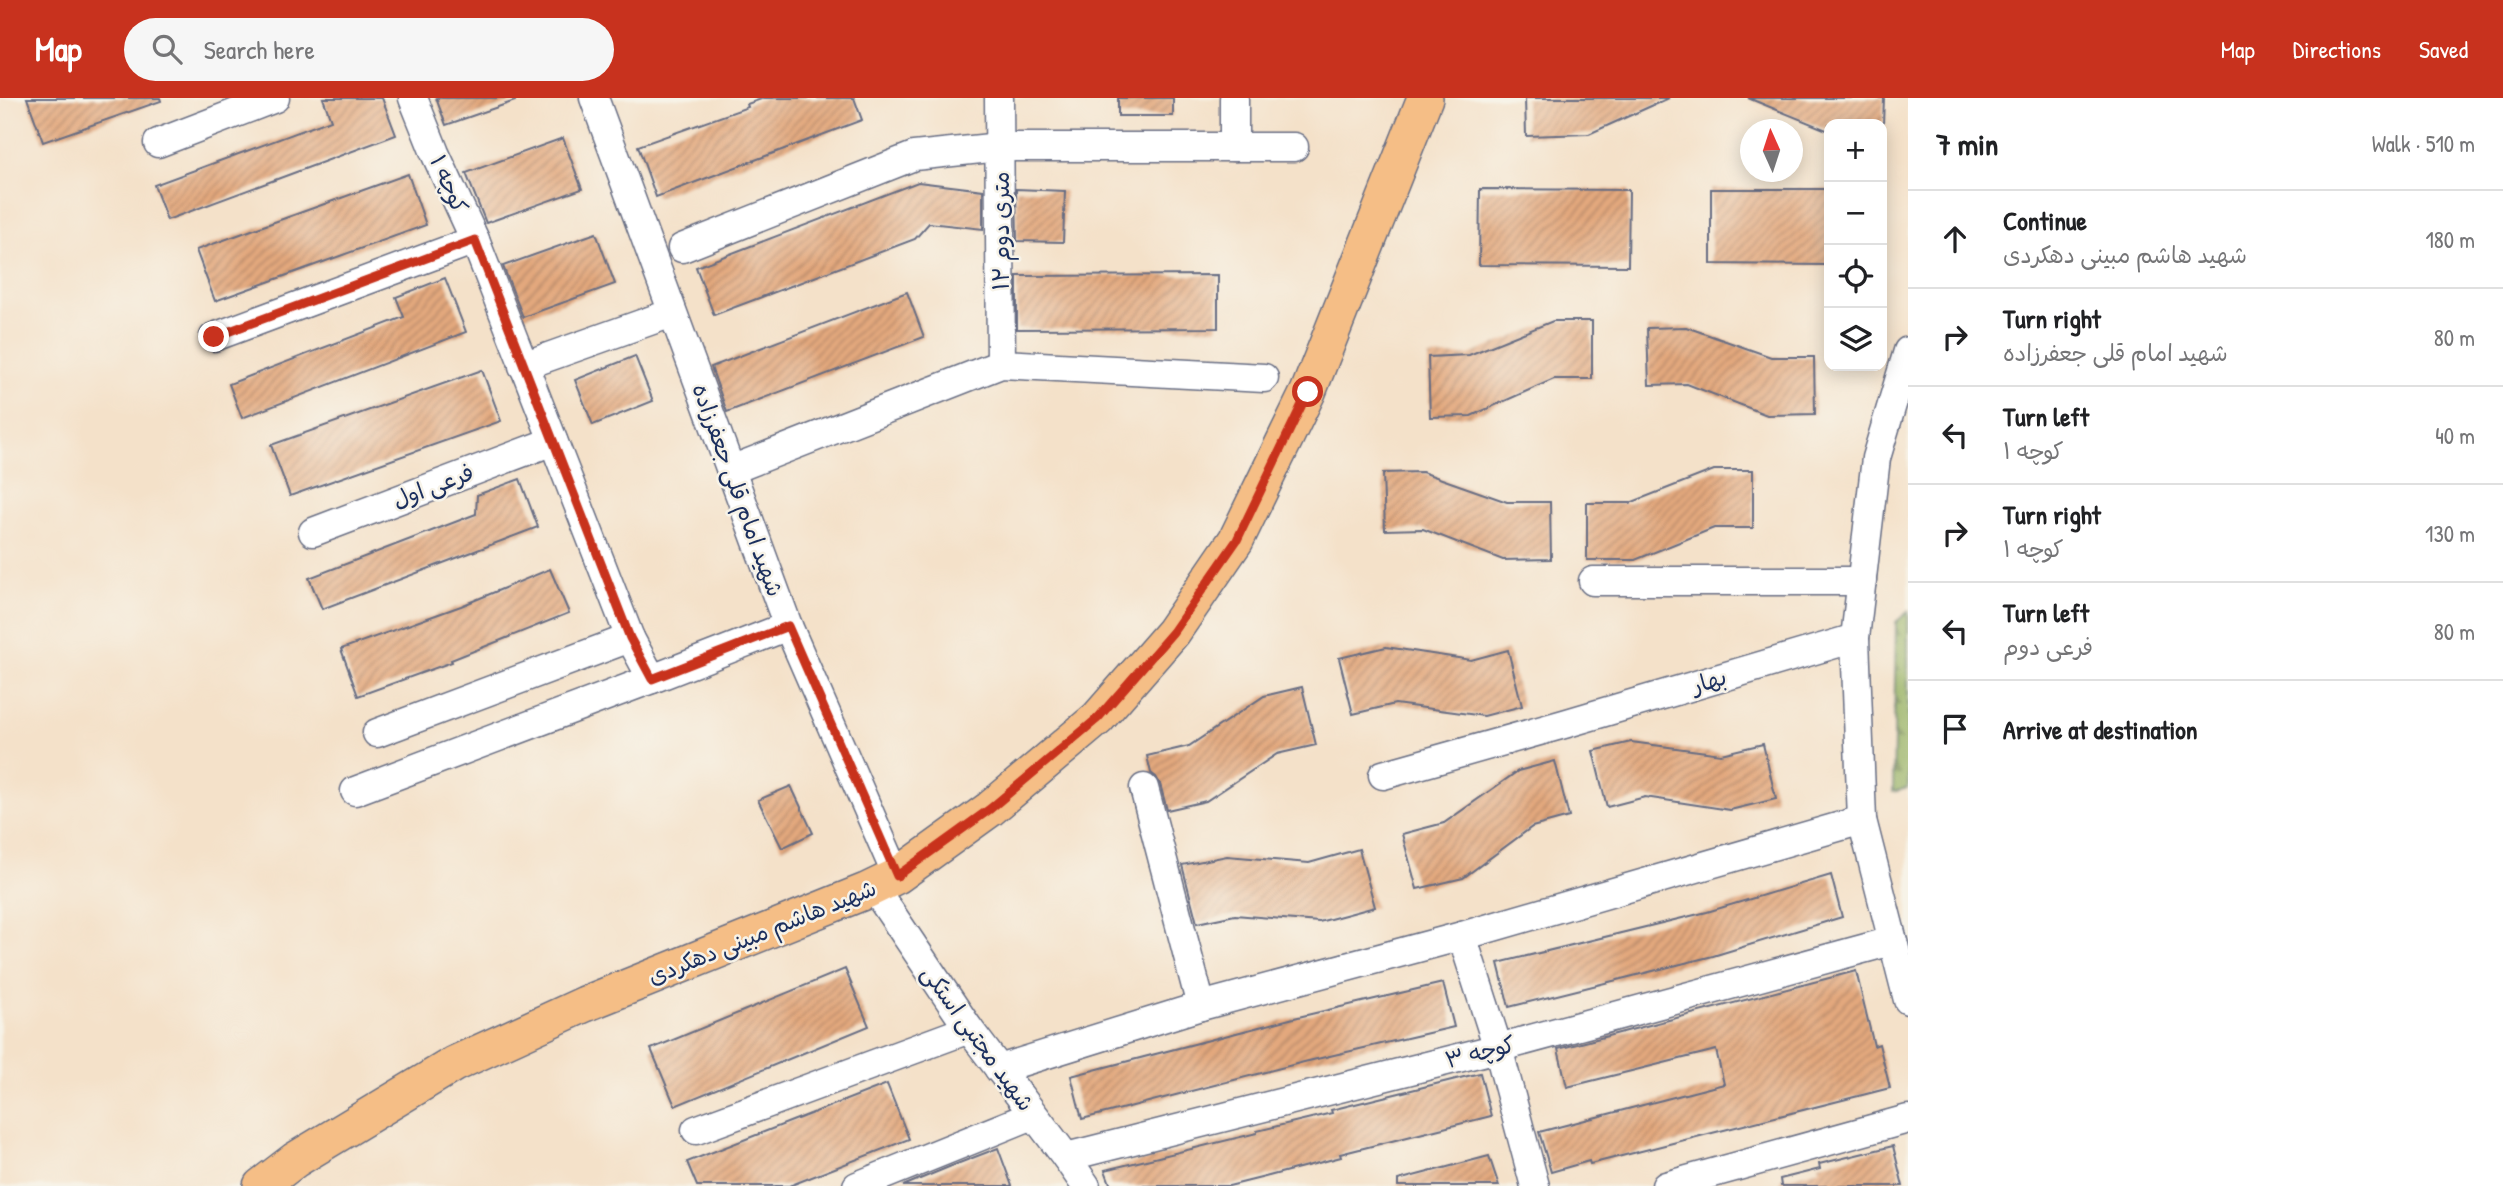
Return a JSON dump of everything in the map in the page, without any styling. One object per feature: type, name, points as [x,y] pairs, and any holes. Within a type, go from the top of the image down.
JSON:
[{"type":"main road","name":"شهید هاشم مبینی دهکردی","points":[[261,1186],[295,1160],[454,1064],[585,1004],[885,882],[990,809],[1098,718],[1173,632],[1237,540],[1308,392],[1425,98]]},
{"type":"street","points":[[158,143],[275,98]]},
{"type":"street","name":"کوچه ۱","points":[[413,98],[475,240],[630,638],[652,679]]},
{"type":"street","name":"شهید امام قلی جعفرزاده","points":[[594,98],[885,882]]},
{"type":"street","name":"۱۲ متری دوم","points":[[999,98],[1001,364]]},
{"type":"street","points":[[1234,98],[1234,147]]},
{"type":"street","points":[[682,247],[914,156],[1000,147],[1294,147]]},
{"type":"street","points":[[214,337],[475,240]]},
{"type":"street","points":[[523,366],[672,313]]},
{"type":"street","points":[[1908,351],[1876,458],[1855,638],[1862,820],[1908,1000]]},
{"type":"street","points":[[731,470],[1001,364],[1264,378]]},
{"type":"street","name":"فرعی اول","points":[[313,532],[553,441]]},
{"type":"street","points":[[1593,581],[1862,581]]},
{"type":"street","points":[[355,791],[788,626]]},
{"type":"street","points":[[377,733],[630,638]]},
{"type":"street","name":"بهار","points":[[1383,775],[1855,638]]},
{"type":"street","points":[[1144,788],[1201,1006]]},
{"type":"street","points":[[999,1069],[1201,1006],[1462,936],[1862,820]]},
{"type":"street","name":"شهید مجتبی استکی","points":[[885,882],[969,1029],[1086,1186]]},
{"type":"street","points":[[1462,936],[1498,1048],[1535,1186]]},
{"type":"street","name":"کوچه ۳","points":[[1066,1157],[1498,1048],[1892,941]]},
{"type":"street","points":[[696,1130],[969,1029]]},
{"type":"street","points":[[857,1186],[1033,1115]]},
{"type":"street","points":[[1666,1186],[1908,1119]]},
{"type":"green space","points":[[1908,612],[1908,788],[1893,792],[1896,622]]},
{"type":"building","points":[[27,98],[160,98],[161,101],[43,142]]},
{"type":"building","points":[[323,98],[382,98],[396,135],[167,220],[154,185],[331,120]]},
{"type":"building","points":[[436,98],[515,98],[515,101],[446,125]]},
{"type":"building","points":[[764,98],[854,98],[862,120],[656,197],[638,146],[748,107],[747,104]]},
{"type":"building","points":[[1118,98],[1173,98],[1173,116],[1118,116]]},
{"type":"building","points":[[1525,98],[1669,98],[1589,134],[1526,136]]},
{"type":"building","points":[[1748,98],[1884,98],[1883,119],[1824,119],[1824,129]]},
{"type":"building","points":[[563,138],[582,189],[486,223],[466,173]]},
{"type":"building","points":[[408,174],[426,225],[215,301],[196,250]]},
{"type":"building","points":[[918,182],[983,190],[983,229],[929,223],[915,239],[714,315],[696,267]]},
{"type":"building","points":[[1016,189],[1065,191],[1063,242],[1017,241]]},
{"type":"building","points":[[1480,189],[1629,190],[1628,266],[1479,265]]},
{"type":"building","points":[[1711,189],[1824,189],[1824,265],[1711,264]]},
{"type":"building","points":[[596,233],[615,284],[523,317],[503,266]]},
{"type":"building","points":[[1218,275],[1218,328],[1017,329],[1017,276]]},
{"type":"building","points":[[445,278],[466,332],[242,418],[229,384],[404,317],[396,297]]},
{"type":"building","points":[[907,292],[924,337],[727,412],[711,367]]},
{"type":"building","points":[[1553,321],[1592,321],[1592,379],[1554,379],[1471,416],[1430,417],[1428,357],[1469,355]]},
{"type":"building","points":[[1686,327],[1771,357],[1814,357],[1815,414],[1767,415],[1687,384],[1649,385],[1647,328]]},
{"type":"building","points":[[635,356],[653,401],[593,425],[575,380]]},
{"type":"building","points":[[482,370],[501,421],[290,496],[271,445]]},
{"type":"building","points":[[1714,470],[1753,470],[1753,528],[1714,528],[1635,560],[1587,560],[1587,503],[1630,503]]},
{"type":"building","points":[[1422,472],[1507,502],[1550,502],[1551,559],[1503,560],[1423,529],[1385,530],[1383,473]]},
{"type":"building","points":[[520,479],[538,527],[322,609],[309,578],[476,514],[477,495]]},
{"type":"building","points":[[550,569],[569,613],[451,660],[452,662],[358,696],[341,649],[461,606]]},
{"type":"building","points":[[1386,647],[1471,660],[1508,650],[1522,706],[1484,716],[1395,704],[1353,714],[1339,658]]},
{"type":"building","points":[[1302,687],[1316,745],[1277,754],[1206,801],[1167,810],[1160,784],[1151,773],[1147,756],[1189,746],[1264,696]]},
{"type":"building","points":[[1631,742],[1721,754],[1763,744],[1776,799],[1730,810],[1645,797],[1607,807],[1593,751]]},
{"type":"building","points":[[1555,761],[1569,817],[1532,827],[1463,878],[1417,889],[1402,834],[1444,823],[1518,771]]},
{"type":"building","points":[[791,786],[813,833],[782,848],[758,800]]},
{"type":"building","points":[[1359,849],[1375,907],[1319,922],[1235,915],[1197,923],[1182,865],[1227,856],[1309,863]]},
{"type":"building","points":[[1831,875],[1842,917],[1713,956],[1509,1007],[1498,963],[1707,912]]},
{"type":"building","points":[[845,969],[869,1026],[675,1106],[651,1049]]},
{"type":"building","points":[[1856,971],[1874,1046],[1879,1044],[1890,1088],[1551,1172],[1539,1132],[1724,1084],[1716,1050],[1567,1087],[1558,1049]]},
{"type":"building","points":[[1443,983],[1454,1027],[1082,1119],[1071,1076],[1294,1018]]},
{"type":"building","points":[[1480,1073],[1491,1116],[1340,1154],[1341,1157],[1265,1177],[1229,1186],[1111,1186],[1105,1170],[1257,1133],[1332,1113],[1331,1110]]},
{"type":"building","points":[[887,1084],[909,1139],[789,1186],[697,1186],[687,1162]]},
{"type":"building","points":[[1893,1146],[1903,1186],[1781,1186],[1780,1179],[1820,1169],[1819,1164]]},
{"type":"building","points":[[998,1148],[1012,1186],[903,1186],[949,1167]]},
{"type":"building","points":[[1489,1156],[1499,1186],[1398,1186],[1398,1180]]},
{"type":"route","points":[[214,337],[475,240],[630,638],[652,679],[788,626],[897,876],[990,809],[1098,718],[1173,632],[1237,540],[1308,392]]}]
